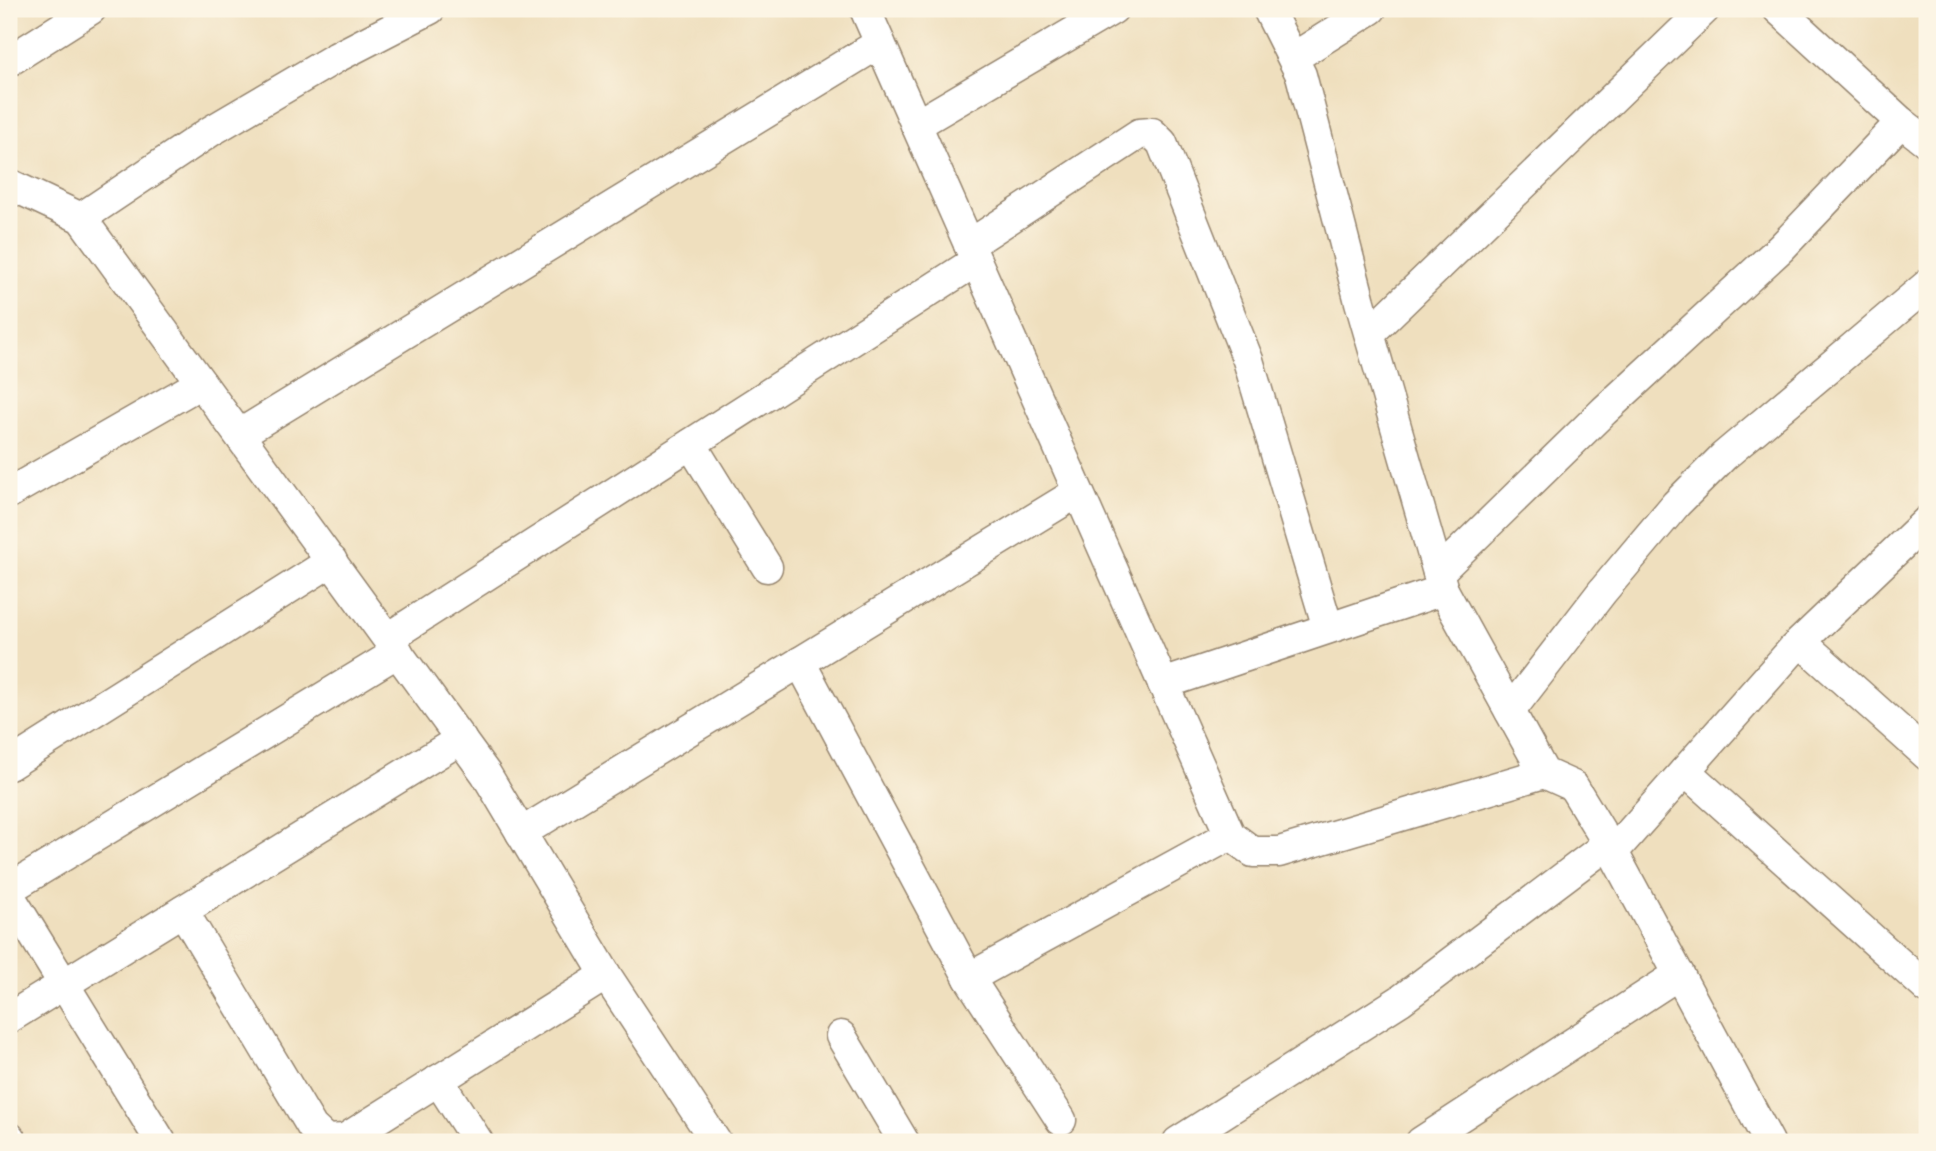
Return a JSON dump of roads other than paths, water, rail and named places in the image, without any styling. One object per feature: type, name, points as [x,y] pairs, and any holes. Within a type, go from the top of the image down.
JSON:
[{"type":"street","points":[[9,61],[91,9]]},
{"type":"street","points":[[81,218],[211,131],[337,57],[430,9]]},
{"type":"street","points":[[865,9],[1230,835],[1253,852],[1279,852],[1544,773]]},
{"type":"street","points":[[916,125],[1113,9]]},
{"type":"street","points":[[1268,9],[1301,75],[1360,302],[1440,581],[1544,773],[1573,786],[1611,848],[1764,1141]]},
{"type":"street","points":[[1293,58],[1371,9]]},
{"type":"street","points":[[1370,333],[1705,9]]},
{"type":"street","points":[[1778,9],[1901,122],[1927,142]]},
{"type":"street","points":[[240,434],[880,43]]},
{"type":"street","points":[[1163,684],[1328,628],[1440,581],[1604,411],[1781,248],[1901,122]]},
{"type":"street","points":[[9,889],[393,645],[972,253],[1139,134],[1152,133],[1162,143],[1248,360],[1328,628]]},
{"type":"street","points":[[9,184],[81,218],[486,774],[606,975],[716,1142]]},
{"type":"street","points":[[1510,711],[1602,592],[1676,504],[1733,447],[1927,285]]},
{"type":"street","points":[[13,483],[201,383]]},
{"type":"street","points":[[691,444],[767,567]]},
{"type":"street","points":[[521,833],[1078,492]]},
{"type":"street","points":[[1178,1142],[1401,1000],[1611,848],[1685,771],[1801,642],[1927,521]]},
{"type":"street","points":[[9,765],[332,561]]},
{"type":"street","points":[[1801,642],[1927,755]]},
{"type":"street","points":[[800,662],[970,978],[1061,1120]]},
{"type":"street","points":[[9,1018],[461,739]]},
{"type":"street","points":[[1685,771],[1927,988]]},
{"type":"street","points":[[970,978],[1230,835]]},
{"type":"street","points":[[9,895],[161,1142]]},
{"type":"street","points":[[183,911],[312,1127],[326,1140],[345,1139],[606,975]]},
{"type":"street","points":[[1422,1142],[1679,974]]},
{"type":"street","points":[[841,1036],[904,1142]]},
{"type":"street","points":[[438,1080],[478,1142]]},
{"type":"street","points":[[9,1137],[12,1142]]}]
